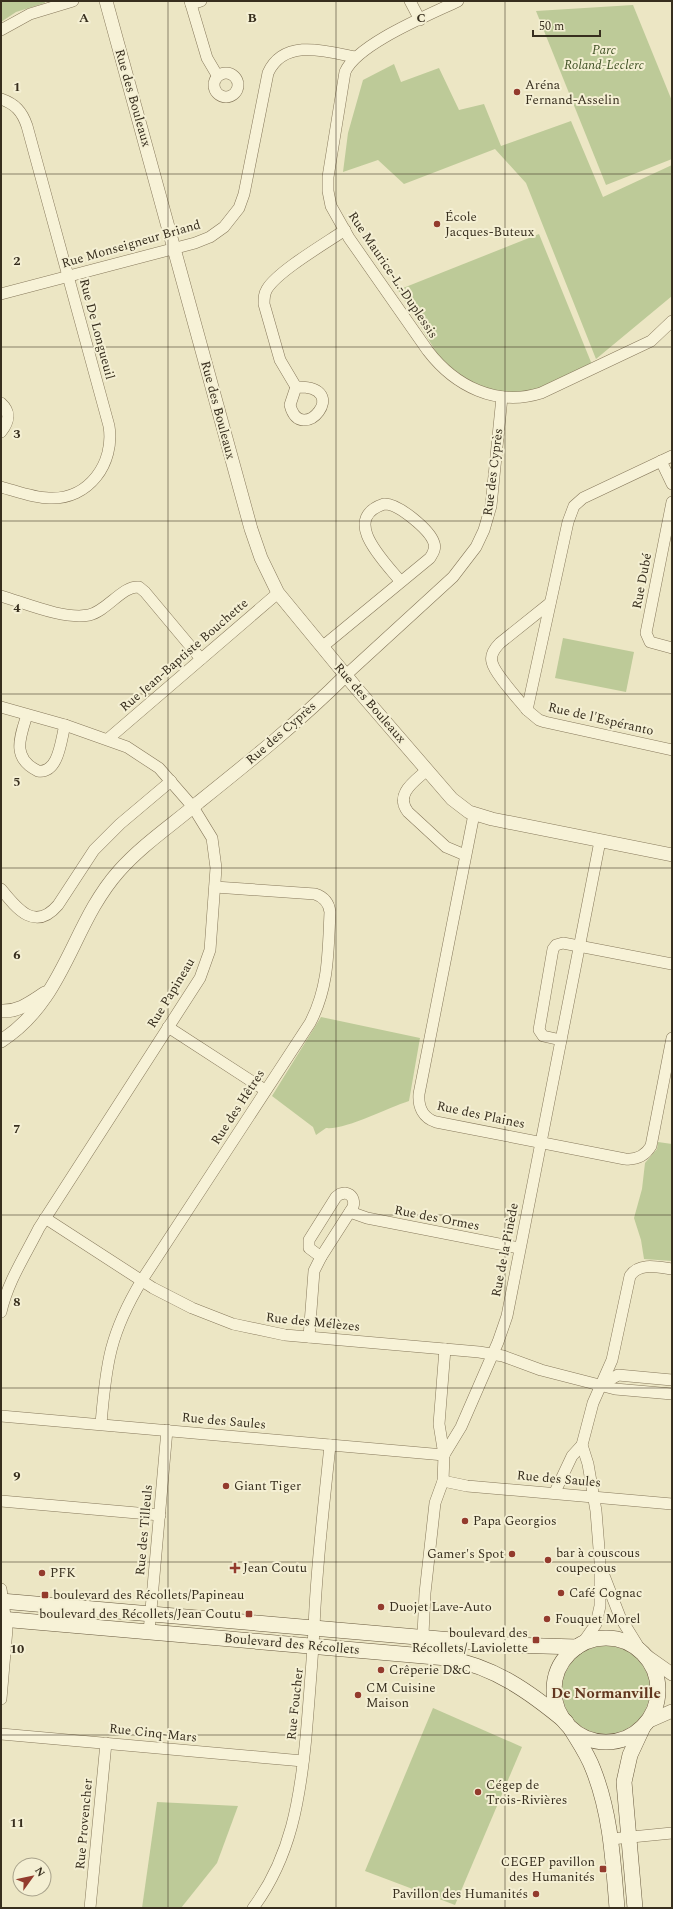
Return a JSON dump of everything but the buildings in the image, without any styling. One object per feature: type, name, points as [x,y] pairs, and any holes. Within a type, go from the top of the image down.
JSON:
[{"type":"main road","name":"Boulevard des Récollets","points":[[2,1597],[151,1614],[510,1645],[580,1646],[598,1639],[615,1639],[631,1645],[643,1653]]},
{"type":"main road","name":"Boulevard des Récollets","points":[[4,1620],[422,1655],[460,1661],[502,1676],[525,1689],[582,1736],[597,1741],[612,1742],[631,1736],[646,1724]]},
{"type":"main road","points":[[580,1646],[562,1664],[555,1685],[558,1707],[596,1776],[611,1839],[617,1908]]},
{"type":"main road","points":[[635,1908],[624,1777],[630,1754],[655,1708],[658,1688],[655,1673],[643,1653]]},
{"type":"street","points":[[1,30],[30,14],[73,1]]},
{"type":"street","name":"Rue des Bouleaux","points":[[106,1],[251,529],[261,558],[278,593],[322,648],[452,799],[474,814],[600,841],[672,854]]},
{"type":"street","points":[[410,1],[420,20]]},
{"type":"street","name":"Rue Maurice-L.-Duplessis","points":[[458,1],[373,44],[355,57],[347,66],[342,79],[328,184],[331,206],[345,230],[428,351],[442,368],[478,391],[502,397],[524,397],[547,391],[651,341],[672,321]]},
{"type":"street","points":[[194,2],[208,60],[218,75]]},
{"type":"street","name":"Rue Monseigneur Briand","points":[[1,294],[195,243],[217,232],[230,221],[239,208],[244,194],[268,73],[273,64],[288,53],[308,49],[355,57]]},
{"type":"street","name":"Rue De Longueuil","points":[[1,99],[15,105],[25,119],[109,426],[111,439],[108,457],[100,472],[93,481],[83,489],[64,497],[50,498],[37,497],[1,486]]},
{"type":"street","points":[[296,387],[280,360],[264,304],[266,291],[279,276],[345,230]]},
{"type":"street","name":"Rue des Cyprès","points":[[1,1041],[30,1018],[52,989],[98,901],[112,879],[136,854],[290,726],[453,578],[476,547],[486,524],[491,506],[502,397]]},
{"type":"street","points":[[1,403],[6,407],[8,418],[7,423],[1,432]]},
{"type":"street","points":[[527,710],[568,522],[574,506],[588,494],[672,456]]},
{"type":"street","points":[[661,461],[672,484]]},
{"type":"street","name":"Rue Dubé","points":[[672,502],[646,633],[650,642],[672,648]]},
{"type":"street","points":[[322,648],[430,558],[434,552],[434,545],[427,533],[395,506],[384,504],[376,508],[367,517],[364,524],[365,532],[368,540],[401,582]]},
{"type":"street","points":[[1,596],[62,614],[82,616],[100,611],[130,588],[139,587],[146,592],[201,659]]},
{"type":"street","name":"Rue Jean-Baptiste Bouchette","points":[[108,739],[278,593]]},
{"type":"street","name":"Rue de l'Espéranto","points":[[550,603],[500,643],[493,652],[491,658],[495,669],[527,710],[539,720],[545,722],[672,750]]},
{"type":"street","name":"Rue Papineau","points":[[1,707],[108,739],[144,757],[171,781],[193,807],[210,832],[214,844],[216,868],[211,943],[206,964],[195,987],[45,1218],[16,1268],[1,1312]]},
{"type":"street","points":[[27,715],[19,739],[19,750],[24,759],[38,771],[46,771],[53,766],[65,725]]},
{"type":"street","points":[[427,770],[406,790],[403,796],[404,806],[408,812],[446,847],[465,855]]},
{"type":"street","points":[[1,889],[16,908],[27,916],[37,918],[51,912],[58,905],[94,850],[120,824],[171,781]]},
{"type":"street","name":"Rue des Plaines","points":[[474,814],[418,1098],[420,1106],[426,1116],[436,1122],[625,1159],[637,1158],[644,1154],[652,1142],[672,1038]]},
{"type":"street","name":"Rue de la Pinède","points":[[444,1454],[460,1427],[507,1316],[578,946],[600,841]]},
{"type":"street","name":"Rue des Hêtres","points":[[101,1424],[105,1378],[110,1347],[120,1320],[142,1280],[265,1090],[310,1024],[321,998],[326,977],[330,909],[323,898],[315,894],[215,887]]},
{"type":"street","points":[[561,1040],[543,1036],[539,1030],[554,947],[558,944],[578,946],[672,964]]},
{"type":"street","points":[[1,1011],[21,1008],[52,989]]},
{"type":"street","points":[[168,1027],[265,1090]]},
{"type":"street","points":[[309,1337],[314,1270],[354,1204],[353,1199],[348,1193],[340,1194],[308,1242],[311,1250],[321,1257]]},
{"type":"street","name":"Rue des Ormes","points":[[350,1212],[367,1218],[519,1248]]},
{"type":"street","name":"Rue des Mélèzes","points":[[45,1218],[179,1302],[221,1320],[259,1330],[309,1337],[492,1354],[503,1356],[549,1372],[615,1389],[672,1394]]},
{"type":"street","points":[[580,1646],[594,1626],[600,1613],[600,1561],[596,1511],[588,1464],[582,1446],[590,1411],[612,1360],[628,1281],[636,1269],[646,1267],[672,1269]]},
{"type":"street","name":"Rue de la Pinède","points":[[422,1655],[425,1593],[435,1503],[443,1482],[444,1454],[439,1424],[445,1349]]},
{"type":"street","points":[[602,1385],[618,1375],[672,1380]]},
{"type":"street","name":"Rue des Saules","points":[[1,1416],[444,1454]]},
{"type":"street","name":"Rue des Tilleuls","points":[[149,1632],[167,1430]]},
{"type":"street","name":"Rue Foucher","points":[[253,1908],[271,1880],[282,1857],[297,1806],[303,1761],[314,1646],[314,1628],[330,1445]]},
{"type":"street","points":[[555,1492],[572,1456],[582,1446]]},
{"type":"street","name":"Rue des Saules","points":[[443,1482],[467,1486],[555,1492],[672,1504]]},
{"type":"street","points":[[1,1501],[160,1515]]},
{"type":"street","points":[[600,1561],[614,1604],[643,1653]]},
{"type":"street","points":[[1,1699],[4,1620],[2,1597]]},
{"type":"street","name":"Boulevard des Récollets","points":[[643,1653],[672,1674]]},
{"type":"street","points":[[646,1724],[672,1711]]},
{"type":"street","name":"Rue Cinq-Mars","points":[[1,1734],[303,1761]]},
{"type":"street","name":"Rue Provencher","points":[[90,1908],[106,1743]]},
{"type":"street","points":[[611,1839],[672,1833]]},
{"type":"green space","points":[[1,1],[44,1],[45,3],[16,12],[1,22]]},
{"type":"green space","name":"Parc Roland-Leclerc","points":[[633,5],[672,101],[672,159],[606,185],[536,11]]},
{"type":"green space","points":[[394,64],[401,82],[439,68],[459,110],[484,104],[501,146],[571,121],[603,197],[672,165],[672,296],[596,359],[526,183],[495,149],[404,184],[378,160],[343,172],[348,133],[363,80]]},
{"type":"green space","points":[[539,234],[593,367],[551,389],[499,401],[451,376],[398,290]]},
{"type":"green space","points":[[563,638],[634,652],[626,692],[555,678]]},
{"type":"green space","points":[[321,1017],[420,1038],[409,1101],[344,1126],[326,1128],[316,1135],[313,1127],[272,1096]]},
{"type":"green space","points":[[658,1142],[672,1144],[672,1261],[644,1259],[641,1240],[634,1218],[642,1189],[645,1163],[657,1149]]},
{"type":"green space","points":[[606,1646],[623,1649],[637,1659],[647,1673],[650,1690],[647,1707],[637,1721],[623,1731],[606,1734],[589,1731],[575,1721],[565,1707],[562,1690],[565,1673],[575,1659],[589,1649]]},
{"type":"green space","points":[[433,1708],[522,1747],[455,1905],[365,1871]]},
{"type":"green space","points":[[157,1802],[238,1806],[217,1863],[181,1908],[142,1908]]},
{"type":"place","name":"Aréna Fernand-Asselin","points":[[517,92]]},
{"type":"place","name":"École Jacques-Buteux","points":[[437,224]]},
{"type":"place","name":"Giant Tiger","points":[[226,1486]]},
{"type":"place","name":"Papa Georgios","points":[[465,1521]]},
{"type":"place","name":"Gamer's Spot","points":[[512,1554]]},
{"type":"place","name":"bar à couscous coupecous","points":[[548,1560]]},
{"type":"place","name":"Jean Coutu","points":[[235,1568]]},
{"type":"place","name":"PFK","points":[[42,1573]]},
{"type":"place","name":"Café Cognac","points":[[561,1593]]},
{"type":"place","name":"boulevard des Récollets/Papineau","points":[[45,1595]]},
{"type":"place","name":"Duojet Lave-Auto","points":[[381,1607]]},
{"type":"place","name":"boulevard des Récollets/Jean Coutu","points":[[249,1614]]},
{"type":"place","name":"Fouquet Morel","points":[[547,1619]]},
{"type":"place","name":"boulevard des Récollets/ Laviolette","points":[[536,1640]]},
{"type":"place","name":"Crêperie D&C","points":[[381,1670]]},
{"type":"place","name":"CM Cuisine Maison","points":[[358,1695]]},
{"type":"place","name":"Cégep de Trois-Rivières","points":[[478,1792]]},
{"type":"place","name":"CEGEP pavillon des Humanités","points":[[603,1869]]},
{"type":"place","name":"Pavillon des Humanités","points":[[536,1894]]},
{"type":"district","name":"De Normanville","points":[[606,1693]]}]
